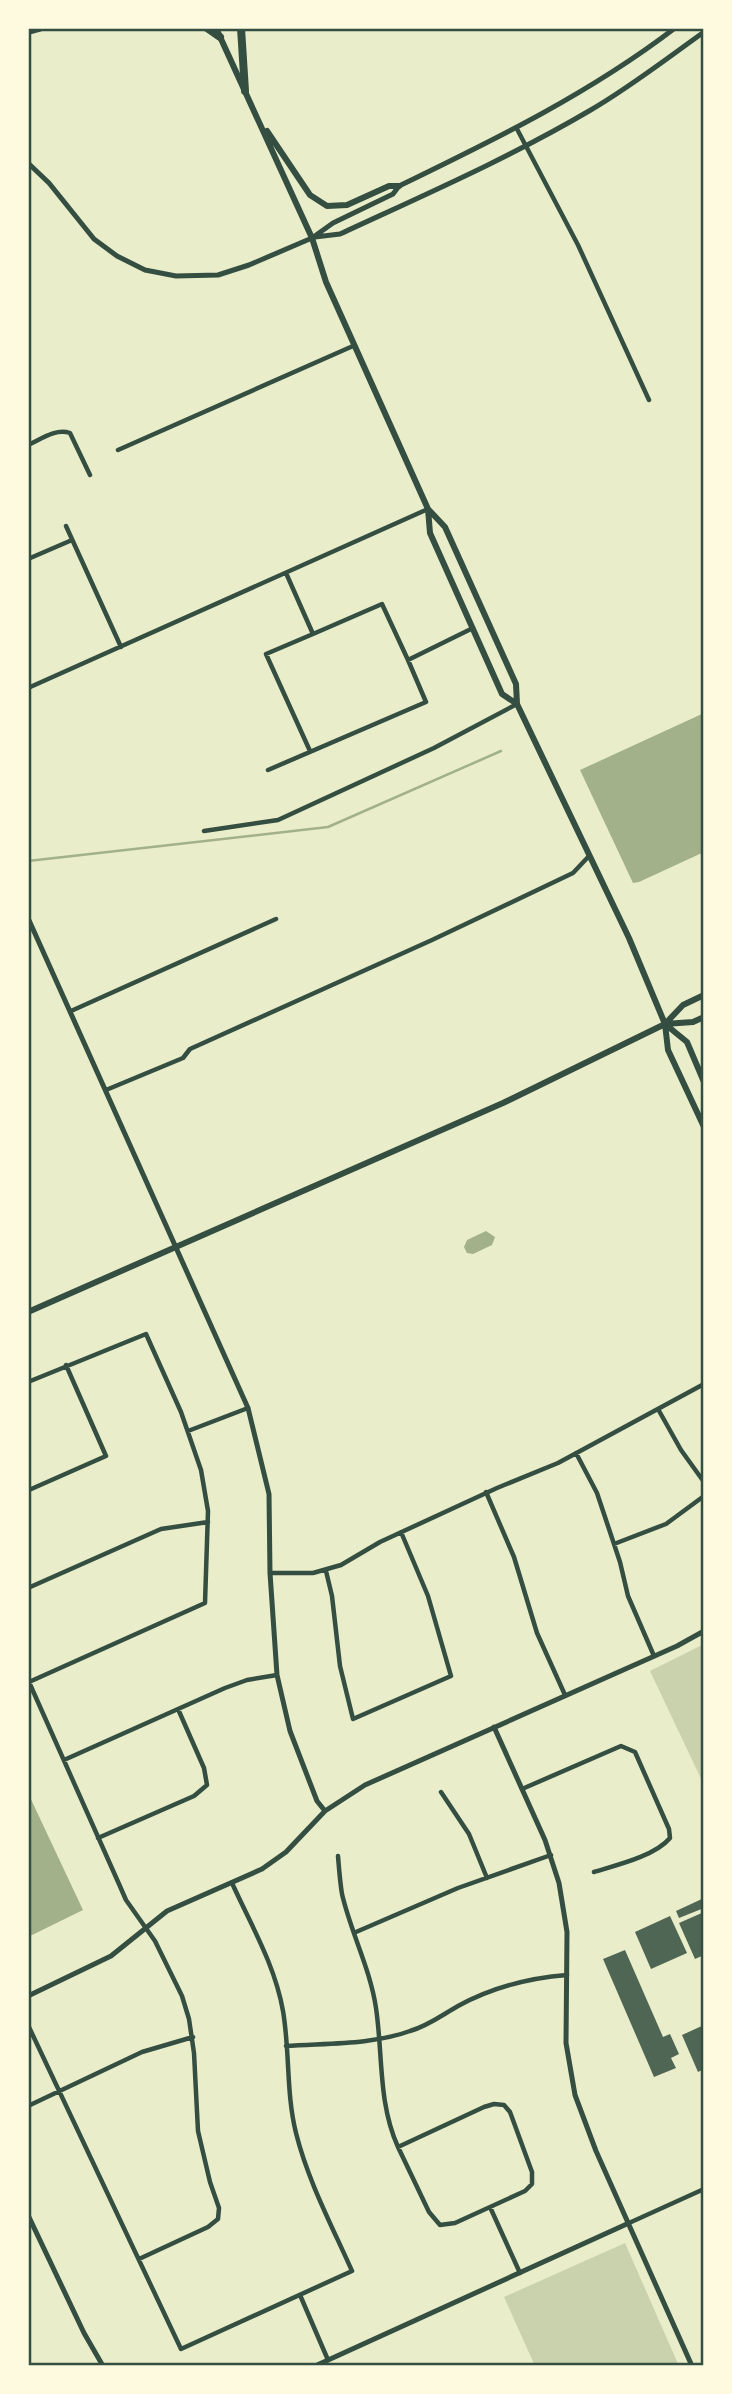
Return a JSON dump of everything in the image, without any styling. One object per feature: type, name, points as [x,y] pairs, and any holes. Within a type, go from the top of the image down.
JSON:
[{"type":"highway","points":[[28,31],[39,28]]},
{"type":"highway","points":[[207,28],[220,37]]},
{"type":"highway","points":[[241,28],[245,91]]},
{"type":"main road","points":[[216,28],[312,238],[326,282],[428,509],[445,527],[516,684],[517,704],[629,937],[665,1024],[668,1050],[704,1126]]},
{"type":"main road","points":[[256,115],[310,195],[322,203],[347,205],[389,186],[399,186]]},
{"type":"main road","points":[[428,509],[430,533],[502,694],[517,704]]},
{"type":"main road","points":[[28,1312],[503,1103],[665,1024],[684,1005],[704,995]]},
{"type":"main road","points":[[665,1024],[693,1022],[704,1017]]},
{"type":"main road","points":[[665,1024],[687,1042],[704,1082]]},
{"type":"main road","points":[[695,1107],[704,1119]]},
{"type":"street","points":[[28,163],[49,183],[94,239],[117,256],[145,270],[176,276],[218,275],[250,265],[312,238],[333,223],[393,194],[399,186],[517,129],[578,95],[675,28]]},
{"type":"street","points":[[312,238],[340,234],[526,146],[592,110],[704,32]]},
{"type":"street","points":[[517,129],[578,245],[649,400]]},
{"type":"street","points":[[118,450],[354,346]]},
{"type":"street","points":[[28,445],[55,432],[66,431],[70,433],[90,475]]},
{"type":"street","points":[[28,688],[428,509]]},
{"type":"street","points":[[66,526],[121,647]]},
{"type":"street","points":[[28,559],[72,540]]},
{"type":"street","points":[[286,573],[313,634]]},
{"type":"street","points":[[268,770],[426,702],[382,604],[266,654],[310,751]]},
{"type":"street","points":[[408,660],[474,628]]},
{"type":"street","points":[[204,831],[278,820],[435,748],[517,704]]},
{"type":"street","points":[[106,1090],[183,1058],[190,1049],[573,873],[589,856]]},
{"type":"street","points":[[28,918],[248,1408],[269,1494],[270,1573],[277,1675],[290,1731],[317,1801],[325,1811]]},
{"type":"street","points":[[71,1011],[276,919]]},
{"type":"street","points":[[28,1382],[146,1334],[188,1431],[201,1470],[208,1522],[205,1603],[29,1682],[126,1900],[155,1941],[182,1996],[192,2037],[198,2131],[219,2208],[218,2219],[208,2227],[139,2259]]},
{"type":"street","points":[[28,1488],[29,1490],[106,1456],[66,1365]]},
{"type":"street","points":[[270,1573],[326,1571],[486,1492],[544,1470],[704,1384]]},
{"type":"street","points":[[188,1431],[248,1408]]},
{"type":"street","points":[[658,1409],[681,1450],[704,1482]]},
{"type":"street","points":[[576,1453],[597,1493],[628,1596],[654,1656]]},
{"type":"street","points":[[486,1492],[514,1557],[537,1633],[565,1695]]},
{"type":"street","points":[[614,1544],[666,1524],[704,1496]]},
{"type":"street","points":[[28,1588],[161,1529],[208,1522]]},
{"type":"street","points":[[326,1571],[332,1596],[340,1666],[353,1719],[451,1676],[428,1596],[401,1532]]},
{"type":"street","points":[[28,1996],[111,1956],[167,1911],[262,1869],[286,1852],[325,1811],[365,1785],[704,1631]]},
{"type":"street","points":[[64,1760],[236,1683],[277,1675]]},
{"type":"street","points":[[98,1838],[194,1796],[207,1785],[204,1768],[178,1709]]},
{"type":"street","points":[[494,1727],[551,1854],[565,1910],[568,1932],[566,2043],[575,2095],[588,2133],[692,2366]]},
{"type":"street","points":[[522,1789],[621,1746],[635,1752],[669,1829],[670,1838],[664,1845],[629,1861],[594,1872]]},
{"type":"street","points":[[441,1792],[469,1834],[487,1878]]},
{"type":"street","points":[[356,1932],[551,1854]]},
{"type":"street","points":[[338,1856],[342,1893],[374,1998],[385,2101],[398,2147],[429,2213],[440,2225],[455,2223],[525,2191],[532,2184],[532,2172],[510,2112],[504,2105],[484,2107],[398,2147]]},
{"type":"street","points":[[28,2025],[181,2349],[352,2271],[302,2155],[290,2106],[282,2009],[270,1965],[232,1883]]},
{"type":"street","points":[[286,2046],[379,2038],[421,2028],[497,1988],[530,1979],[567,1975]]},
{"type":"street","points":[[28,2106],[142,2052],[192,2037]]},
{"type":"street","points":[[315,2366],[704,2189]]},
{"type":"street","points":[[490,2207],[520,2273]]},
{"type":"street","points":[[28,2215],[84,2333],[103,2366]]},
{"type":"street","points":[[300,2295],[328,2360]]},
{"type":"shaded area","points":[[704,713],[704,852],[633,883],[580,770]]},
{"type":"shaded area","points":[[486,1231],[495,1237],[492,1245],[473,1254],[467,1253],[464,1247],[467,1240]]},
{"type":"shaded area","points":[[704,1644],[704,1785],[650,1671]]},
{"type":"shaded area","points":[[28,1793],[83,1910],[28,1937]]},
{"type":"shaded area","points":[[625,2243],[679,2366],[535,2366],[504,2297]]},
{"type":"building","points":[[704,1898],[704,1908],[679,1918],[676,1911]]},
{"type":"building","points":[[704,1912],[704,1955],[695,1959],[679,1923]]},
{"type":"building","points":[[670,1916],[687,1953],[651,1969],[635,1932]]},
{"type":"building","points":[[625,1950],[663,2037],[670,2034],[679,2054],[671,2058],[676,2068],[654,2077],[603,1959]]},
{"type":"building","points":[[704,2025],[704,2069],[698,2072],[682,2035]]},
{"type":"waterway","points":[[28,861],[328,827],[501,751]]}]
